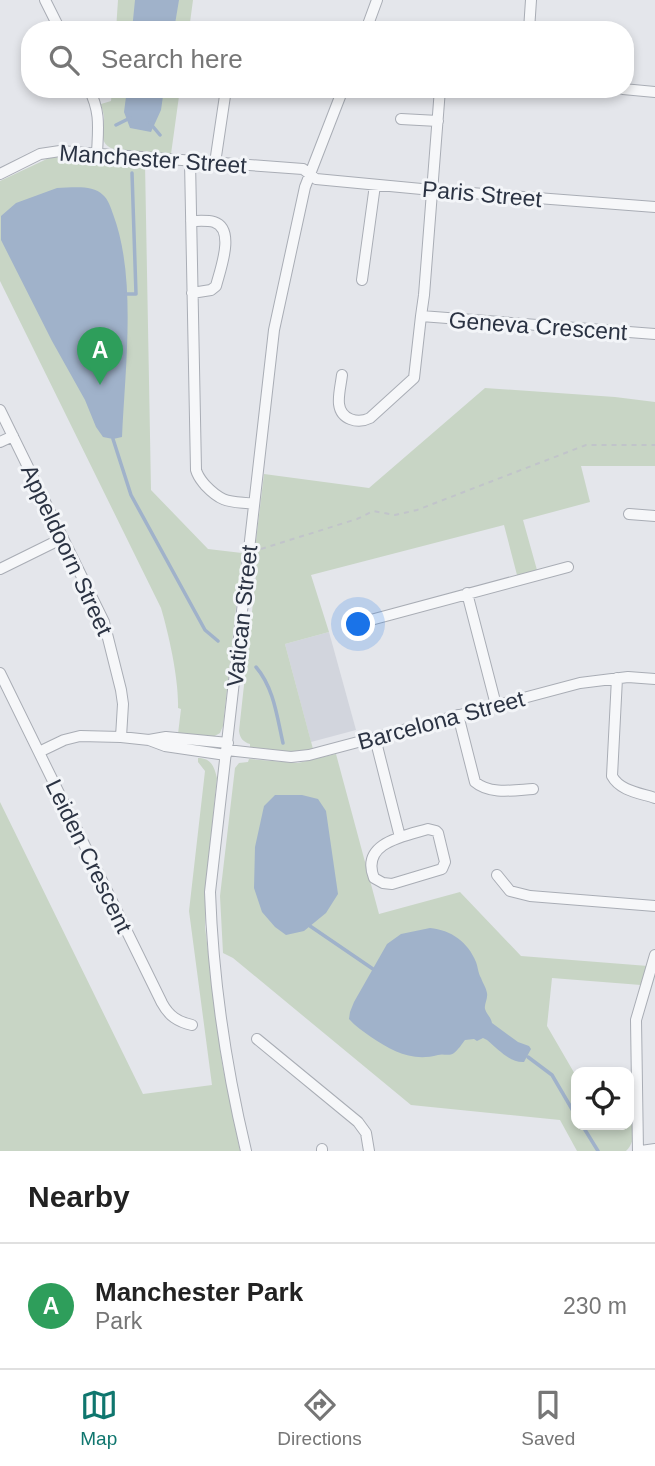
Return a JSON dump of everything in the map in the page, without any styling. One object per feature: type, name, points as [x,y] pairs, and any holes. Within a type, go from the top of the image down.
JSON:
[{"type":"street","points":[[45,0],[56,21]]},
{"type":"street","points":[[369,21],[377,0]]},
{"type":"street","points":[[530,21],[531,0]]},
{"type":"street","points":[[634,90],[655,92]]},
{"type":"street","points":[[93,98],[99,115],[97,154]]},
{"type":"street","points":[[215,163],[225,98]]},
{"type":"street","name":"Vatican Street","points":[[246,1151],[230,1075],[216,981],[210,892],[274,330],[302,200],[340,98]]},
{"type":"street","name":"Geneva Crescent","points":[[439,98],[421,316],[655,334]]},
{"type":"street","points":[[401,119],[438,121]]},
{"type":"street","name":"Manchester Street","points":[[1,171],[51,152],[303,169],[310,174]]},
{"type":"street","points":[[190,161],[197,473],[207,487],[221,499],[254,504]]},
{"type":"street","name":"Paris Street","points":[[310,174],[316,179],[375,185],[655,207]]},
{"type":"street","points":[[362,280],[375,185]]},
{"type":"street","points":[[191,221],[217,224],[226,237],[216,286],[211,290],[192,293]]},
{"type":"street","points":[[342,375],[339,402],[342,412],[354,421],[365,421],[414,378],[421,316]]},
{"type":"street","name":"Appeldoorn Street","points":[[0,410],[104,621],[123,704],[121,737]]},
{"type":"street","points":[[0,442],[13,436]]},
{"type":"street","points":[[629,514],[655,516]]},
{"type":"street","points":[[0,569],[63,538]]},
{"type":"street","points":[[367,621],[568,567]]},
{"type":"street","points":[[467,593],[496,705]]},
{"type":"street","name":"Leiden Crescent","points":[[0,673],[162,1003],[173,1017],[192,1025]]},
{"type":"street","points":[[617,678],[612,776],[623,788],[655,798]]},
{"type":"street","name":"Barcelona Street","points":[[39,752],[80,736],[121,737],[149,740],[165,746],[227,749],[298,757],[580,683],[617,678],[655,679]]},
{"type":"street","points":[[458,715],[475,782],[490,790],[533,789]]},
{"type":"street","points":[[375,738],[400,837]]},
{"type":"street","points":[[428,829],[436,831],[445,862],[442,869],[392,884],[374,878],[370,866],[374,852],[400,837],[428,829]]},
{"type":"street","points":[[497,875],[510,891],[530,896],[655,906]]},
{"type":"street","points":[[655,955],[636,1020],[639,1151],[655,1149]]},
{"type":"street","points":[[257,1039],[358,1122],[366,1133],[369,1151]]},
{"type":"path","points":[[257,551],[357,519],[373,510],[395,515],[417,510],[586,445],[655,445]]},
{"type":"shaded area","points":[[329,632],[356,730],[311,742],[285,644]]},
{"type":"green space","points":[[118,0],[193,0],[190,21],[117,21]]},
{"type":"green space","points":[[111,98],[179,98],[171,154],[117,150],[106,145],[101,104],[111,101]]},
{"type":"green space","points":[[51,157],[145,163],[151,490],[208,549],[242,553],[223,726],[220,733],[213,737],[178,734],[181,709],[178,708],[173,658],[161,608],[0,281],[0,181]]},
{"type":"green space","points":[[485,388],[655,402],[655,466],[581,466],[590,502],[523,520],[537,570],[517,575],[504,525],[311,575],[329,632],[285,644],[313,749],[295,752],[250,747],[239,731],[256,575],[252,574],[264,474],[369,488]]},
{"type":"green space","points":[[336,754],[379,914],[460,892],[521,956],[648,966],[641,985],[552,978],[547,1026],[571,1067],[571,1130],[634,1130],[632,1142],[626,1151],[577,1151],[560,1120],[411,1105],[233,958],[223,953],[220,896],[235,768],[249,759],[298,763]]},
{"type":"green space","points":[[198,758],[206,759],[211,764],[217,778],[206,881],[205,927],[222,1063],[240,1151],[0,1151],[0,802],[143,1094],[212,1085],[189,911],[205,771]]},
{"type":"water","points":[[135,0],[179,0],[176,21],[133,21]]},
{"type":"water","points":[[126,98],[163,98],[161,110],[151,132],[130,128],[124,112]]},
{"type":"water","points":[[57,188],[87,188],[103,195],[110,206],[120,239],[125,266],[128,324],[122,437],[103,437],[96,427],[85,400],[1,240],[1,216],[16,203]]},
{"type":"water","points":[[275,795],[302,795],[318,799],[326,811],[338,894],[326,913],[304,931],[286,935],[262,912],[254,888],[255,847],[264,806]]},
{"type":"water","points":[[430,928],[452,934],[473,955],[487,991],[485,1009],[492,1023],[518,1042],[529,1046],[531,1049],[524,1062],[509,1058],[483,1038],[477,1041],[465,1040],[450,1055],[411,1056],[379,1042],[349,1019],[354,1002],[387,944],[401,934]]},
{"type":"waterway","points":[[116,125],[130,118]]},
{"type":"waterway","points":[[150,123],[160,135]]},
{"type":"waterway","points":[[126,294],[136,294],[132,173]]},
{"type":"waterway","points":[[113,439],[131,495],[205,630],[218,641]]},
{"type":"waterway","points":[[256,667],[271,693],[283,743]]},
{"type":"waterway","points":[[310,926],[373,969]]},
{"type":"waterway","points":[[528,1057],[552,1075],[571,1107]]},
{"type":"waterway","points":[[585,1130],[598,1151]]},
{"type":"place","name":"Manchester Park","points":[[100,385]]}]
